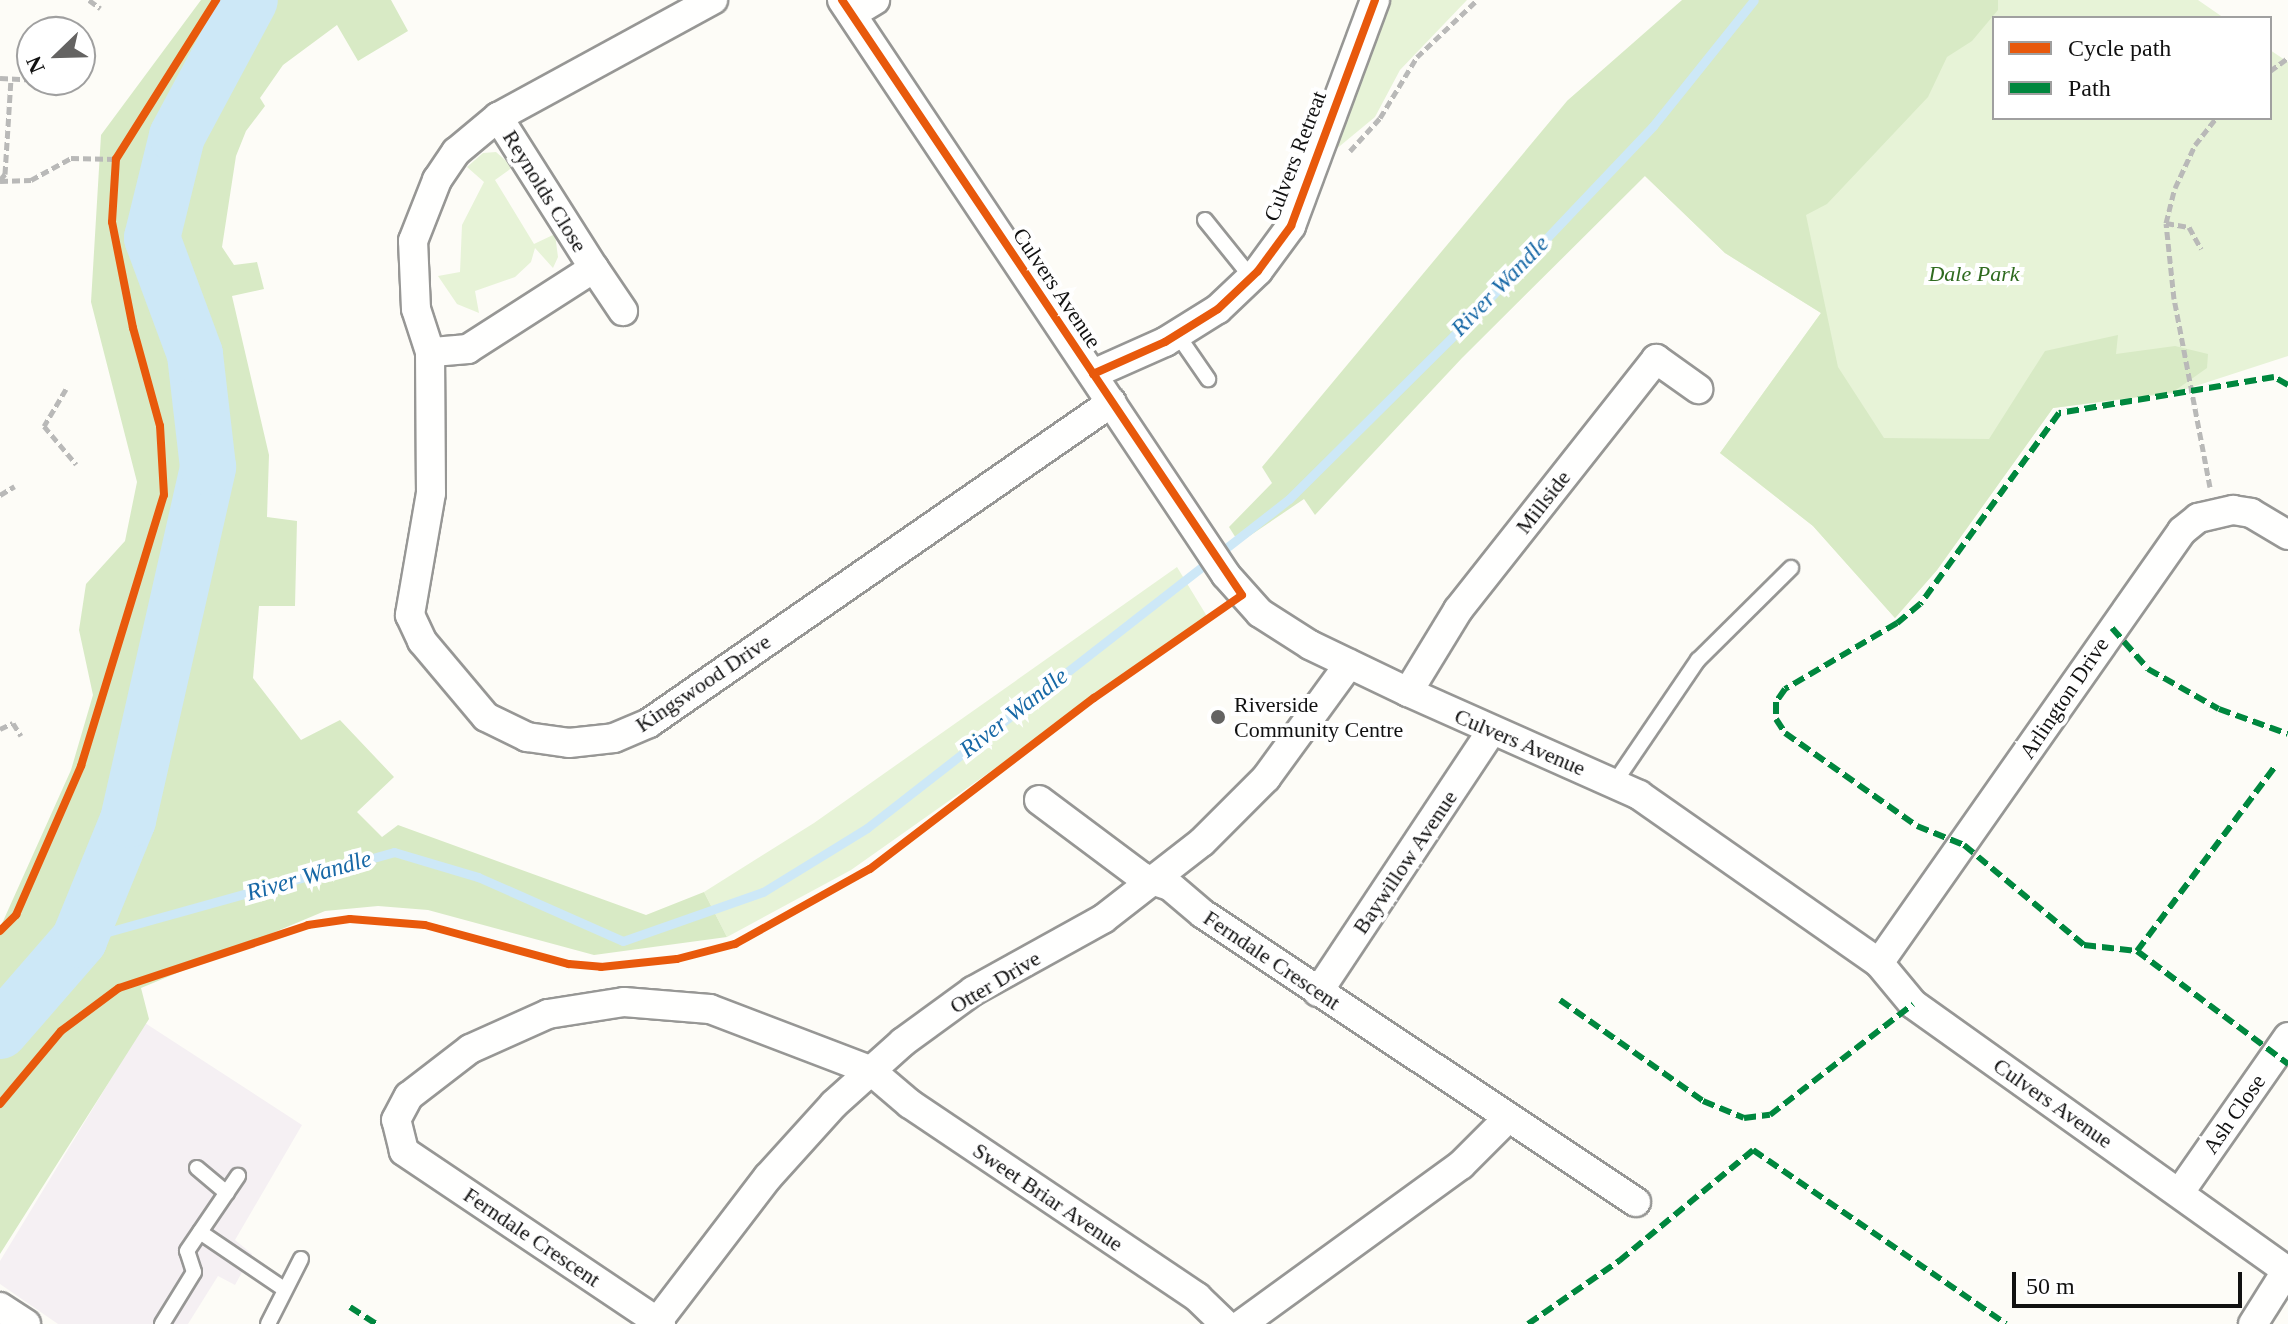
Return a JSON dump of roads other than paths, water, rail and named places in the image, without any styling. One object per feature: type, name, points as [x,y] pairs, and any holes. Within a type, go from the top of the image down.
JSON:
[{"type":"street","name":"Reynolds Close","points":[[433,392],[430,352],[416,309],[413,241],[437,180],[456,152],[498,117],[713,0]]},
{"type":"street","name":"Culvers Retreat","points":[[1093,374],[1177,334],[1218,309],[1251,277],[1291,226],[1375,0]]},
{"type":"street","name":"Culvers Avenue","points":[[857,5],[1205,544],[1226,575],[1277,626],[1491,732],[1615,782],[1879,963],[1913,1004],[2288,1270]]},
{"type":"street","name":"Reynolds Close","points":[[430,352],[468,349],[594,268],[498,117]]},
{"type":"street","points":[[594,268],[623,311]]},
{"type":"street","name":"Millside","points":[[1408,692],[1435,640],[1656,359],[1698,389]]},
{"type":"street","name":"Kingswood Drive","points":[[433,392],[431,493],[410,615],[422,641],[486,717],[527,737],[569,743],[614,738],[649,723],[1112,402]]},
{"type":"street","name":"Arlington Drive","points":[[1879,963],[2182,531],[2215,512],[2251,513],[2288,535]]},
{"type":"street","name":"Otter Drive","points":[[659,1323],[768,1177],[870,1070],[973,991],[1103,919],[1155,882],[1266,778],[1349,664]]},
{"type":"street","name":"Baywillow Avenue","points":[[1318,992],[1491,732]]},
{"type":"street","name":"Ferndale Crescent","points":[[1039,800],[1155,882],[1170,886],[1318,992],[1636,1202]]},
{"type":"street","name":"Sweet Briar Avenue","points":[[404,1151],[396,1120],[400,1109],[435,1072],[496,1034],[576,1007],[624,1002],[710,1009],[870,1070],[910,1104],[1197,1297],[1225,1324]]},
{"type":"street","name":"Ash Close","points":[[2180,1192],[2288,1037]]},
{"type":"street","points":[[1242,1324],[1461,1165],[1507,1119]]},
{"type":"street","name":"Ferndale Crescent","points":[[404,1151],[659,1323]]},
{"type":"street","points":[[2253,1324],[2288,1270]]},
{"type":"street","points":[[0,1307],[26,1324]]},
{"type":"lane","points":[[1205,220],[1251,277]]},
{"type":"lane","points":[[1177,334],[1208,379]]},
{"type":"lane","points":[[1615,782],[1698,660],[1791,568]]},
{"type":"lane","points":[[197,1168],[227,1193]]},
{"type":"lane","points":[[162,1324],[194,1272],[187,1251],[238,1176]]},
{"type":"lane","points":[[200,1232],[284,1289]]},
{"type":"lane","points":[[268,1324],[301,1259]]},
{"type":"waterway","name":"River Wandle","points":[[0,1031],[79,940],[128,820],[208,467],[195,354],[152,238],[177,136],[250,0]]},
{"type":"waterway","name":"River Wandle","points":[[79,940],[394,852],[478,877],[623,941],[763,892],[867,828],[1289,499],[1468,321],[1653,126],[1754,0]]},
{"type":"place","name":"Riverside Community Centre","points":[[1218,717]]},
{"type":"park label","name":"Dale Park","points":[[1974,274]]}]
